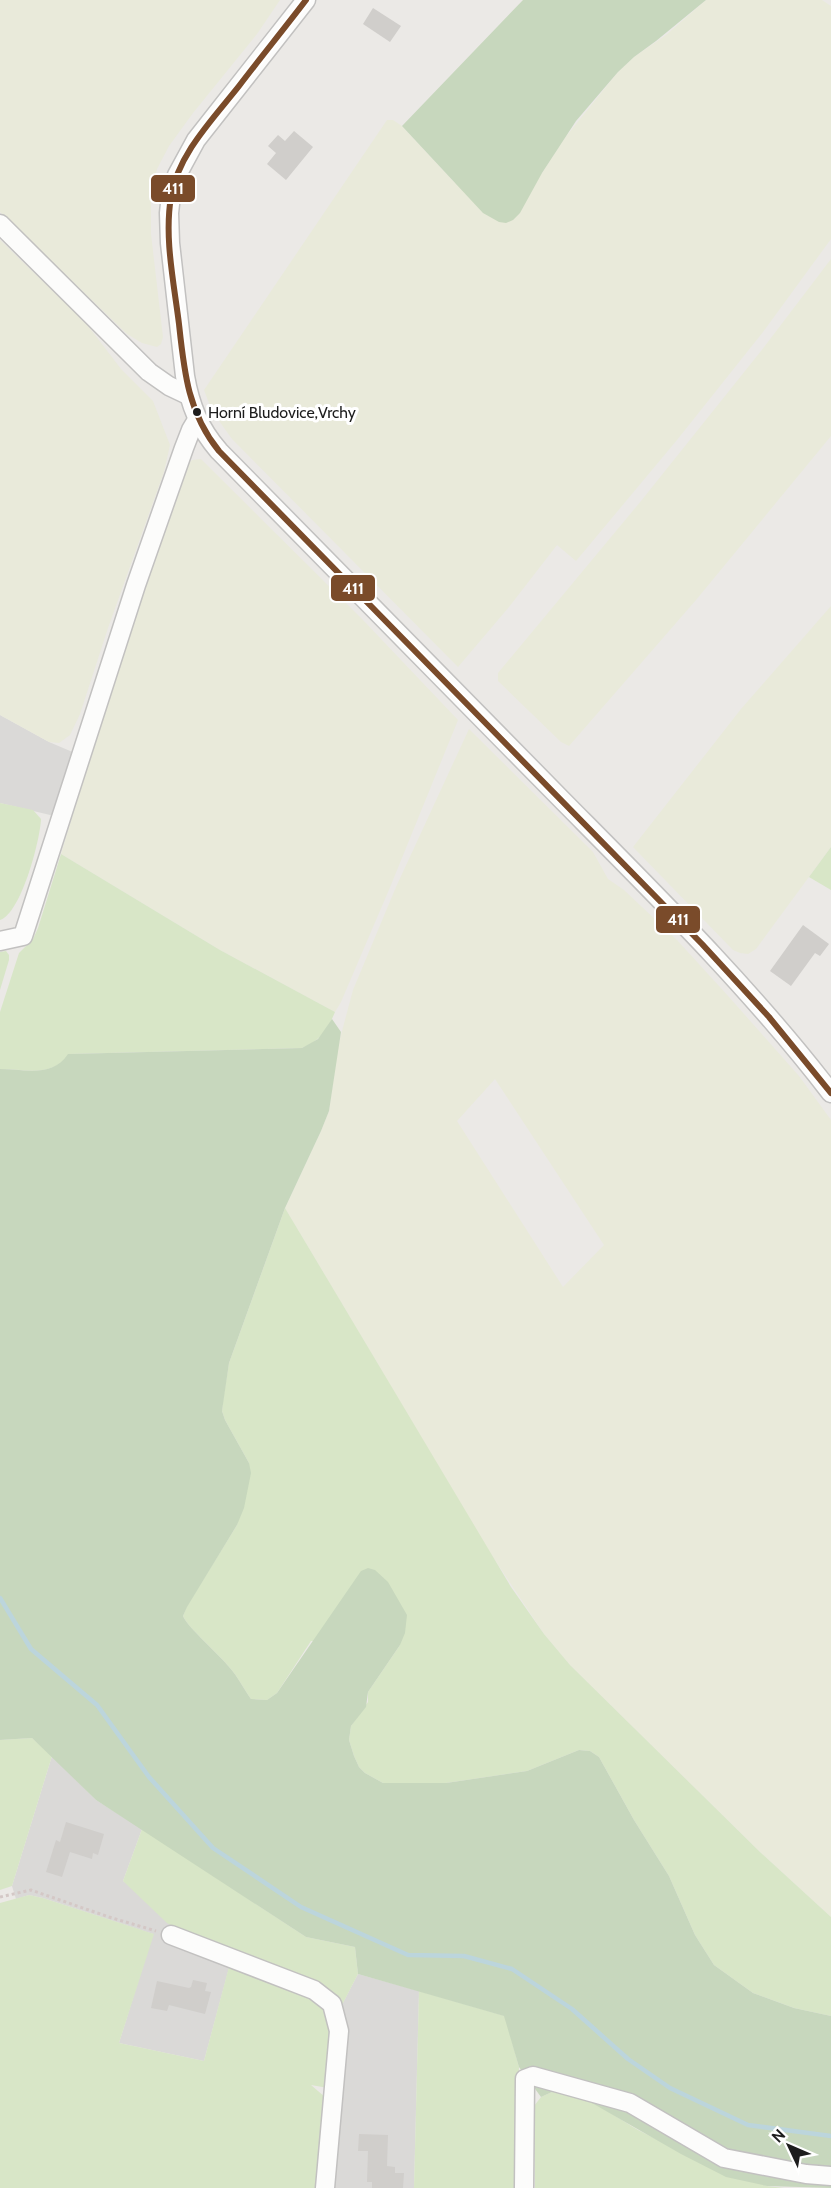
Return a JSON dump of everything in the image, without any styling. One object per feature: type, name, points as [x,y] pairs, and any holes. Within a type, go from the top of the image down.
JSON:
[{"type":"street","points":[[306,0],[196,140],[182,164],[174,185],[169,213],[169,233],[188,395],[197,420],[219,451],[732,975],[774,1022],[831,1093]]},
{"type":"street","points":[[0,224],[149,372],[169,386],[188,395]]},
{"type":"street","points":[[0,941],[23,936],[136,585],[184,448],[197,420]]},
{"type":"street","points":[[171,1935],[314,1990],[332,2004],[339,2031],[325,2188]]},
{"type":"street","points":[[524,2188],[525,2079],[533,2076],[630,2103],[724,2158],[806,2174],[831,2176]]},
{"type":"path","points":[[0,1897],[31,1890],[109,1917],[171,1935]]},
{"type":"shaded area","points":[[0,715],[49,742],[89,759],[71,820],[0,803]]},
{"type":"shaded area","points":[[52,1756],[96,1800],[142,1829],[123,1881],[233,1953],[204,2061],[119,2043],[153,1934],[43,1898],[29,1895],[16,1899],[12,1886]]},
{"type":"shaded area","points":[[358,1974],[419,1991],[414,2188],[318,2188],[333,2022]]},
{"type":"green space","points":[[0,0],[280,0],[257,34],[193,113],[169,146],[157,169],[151,192],[151,234],[163,337],[161,344],[157,347],[142,343],[127,334],[0,212]]},
{"type":"green space","points":[[523,0],[706,0],[618,72],[576,121],[542,173],[520,213],[506,223],[499,222],[483,213],[402,126]]},
{"type":"green space","points":[[706,0],[822,0],[831,6],[831,239],[763,332],[576,561],[557,545],[458,667],[232,439],[212,411],[204,390],[387,120],[393,120],[402,126],[455,183],[542,173],[564,139],[618,72]]},
{"type":"green space","points":[[0,240],[85,322],[121,369],[153,401],[170,445],[164,472],[80,714],[70,735],[59,743],[49,742],[0,715]]},
{"type":"green space","points":[[831,259],[831,436],[696,600],[569,746],[561,742],[498,681],[498,673],[641,501]]},
{"type":"green space","points":[[201,459],[363,620],[458,720],[391,885],[335,1012],[220,950],[61,854],[126,638],[190,462]]},
{"type":"green space","points":[[831,606],[831,847],[756,949],[748,954],[740,953],[733,950],[633,847],[741,709]]},
{"type":"green space","points":[[469,729],[593,852],[608,879],[624,890],[677,940],[799,1076],[831,1120],[831,1917],[760,1852],[570,1665],[544,1634],[487,1548],[285,1208],[329,1111],[338,1046],[353,990],[396,887]],"holes":[[[495,1079],[604,1245],[563,1287],[457,1121]]]},
{"type":"green space","points":[[0,803],[33,810],[41,819],[33,859],[22,891],[8,915],[0,920]]},
{"type":"green space","points":[[831,847],[831,890],[809,877]]},
{"type":"green space","points":[[61,854],[220,950],[335,1012],[326,1029],[314,1042],[302,1048],[69,1054],[62,1062],[47,1069],[29,1071],[0,1069],[0,1012],[19,953],[33,939],[38,928]]},
{"type":"green space","points":[[6,951],[9,960],[0,990],[0,952]]},
{"type":"green space","points":[[332,1019],[341,1032],[329,1111],[285,1208],[229,1363],[222,1411],[249,1463],[251,1473],[244,1508],[237,1525],[183,1616],[225,1662],[251,1699],[267,1700],[277,1693],[361,1571],[368,1568],[375,1570],[388,1582],[407,1615],[405,1633],[400,1645],[368,1692],[366,1707],[351,1726],[349,1740],[359,1767],[365,1773],[383,1783],[446,1783],[527,1771],[579,1750],[590,1751],[599,1757],[669,1876],[695,1935],[714,1965],[753,1993],[794,2008],[831,2016],[831,2188],[767,2186],[726,2177],[585,2099],[568,2092],[552,2092],[541,2097],[519,2067],[504,2016],[358,1974],[355,1947],[306,1937],[96,1800],[32,1738],[0,1740],[0,1069],[28,1071],[46,1069],[62,1062],[68,1054],[302,1048],[318,1039]]},
{"type":"green space","points":[[285,1208],[511,1587],[544,1634],[570,1665],[760,1852],[831,1917],[831,2016],[794,2008],[753,1993],[714,1965],[695,1935],[669,1876],[599,1757],[590,1751],[579,1750],[527,1771],[446,1783],[383,1783],[359,1767],[349,1740],[351,1726],[368,1702],[368,1692],[400,1645],[311,1641],[277,1693],[267,1700],[251,1699],[230,1668],[186,1621],[183,1616],[187,1606],[237,1525],[249,1463],[225,1420],[222,1411],[223,1400],[229,1363]]},
{"type":"green space","points":[[32,1738],[52,1756],[12,1886],[0,1890],[0,1740]]},
{"type":"green space","points":[[142,1829],[306,1937],[355,1947],[358,1974],[341,2007],[194,1939],[167,1923],[123,1881]]},
{"type":"green space","points":[[29,1895],[154,1934],[119,2043],[204,2061],[230,1963],[316,1996],[333,2022],[328,2088],[311,2085],[325,2097],[318,2188],[0,2188],[0,1903]]},
{"type":"green space","points":[[419,1991],[505,2016],[519,2067],[517,2188],[414,2188]]},
{"type":"green space","points":[[552,2092],[577,2096],[600,2106],[644,2133],[674,2147],[767,2186],[784,2188],[535,2188],[534,2106],[541,2097]]},
{"type":"building","points":[[373,8],[401,26],[390,42],[363,24]]},
{"type":"building","points":[[294,131],[313,147],[286,180],[267,164],[276,153],[268,146],[278,135],[285,141]]},
{"type":"building","points":[[803,925],[829,944],[820,956],[815,953],[791,986],[770,971]]},
{"type":"building","points":[[66,1822],[104,1834],[98,1855],[93,1853],[92,1859],[70,1852],[62,1877],[46,1872],[56,1840],[60,1842]]},
{"type":"building","points":[[193,1980],[207,1983],[205,1991],[211,1992],[205,2014],[169,2005],[167,2011],[151,2008],[157,1981],[189,1988]]},
{"type":"building","points":[[359,2134],[388,2135],[387,2166],[395,2167],[395,2173],[404,2173],[403,2188],[372,2188],[372,2182],[367,2182],[368,2151],[358,2151]]},
{"type":"waterway","points":[[0,1598],[31,1649],[97,1705],[149,1777],[213,1848],[301,1907],[408,1955],[464,1956],[512,1969],[572,2009],[628,2059],[670,2088],[748,2125],[831,2136]]},
{"type":"transit line","name":"411","points":[[306,0],[198,138],[175,181],[169,213],[170,260],[186,375],[200,422],[219,451],[702,944],[769,1017],[831,1093]]},
{"type":"place","name":"Horní Bludovice,Vrchy","points":[[197,412]]}]
